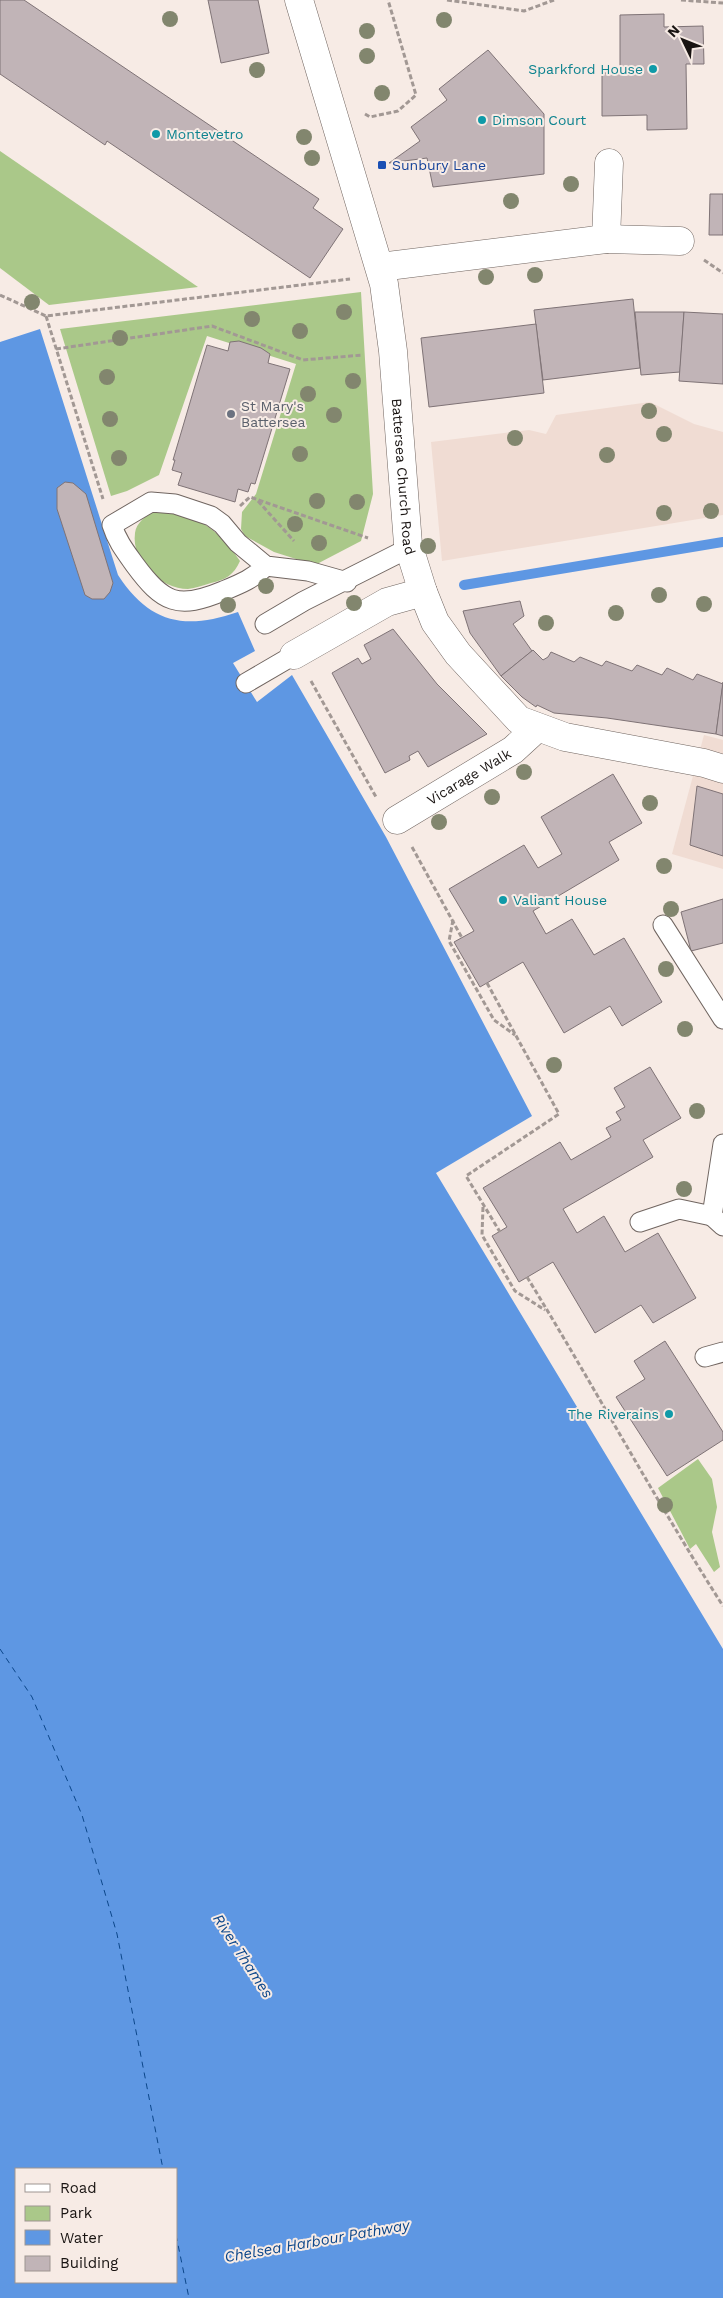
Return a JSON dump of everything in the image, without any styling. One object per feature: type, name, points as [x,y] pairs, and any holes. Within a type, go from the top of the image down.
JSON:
[{"type":"street","name":"Battersea Church Road","points":[[299,0],[382,276],[393,352],[409,546],[423,592],[436,622],[458,654],[519,720],[565,737],[704,763],[723,769]]},
{"type":"street","points":[[606,239],[609,163]]},
{"type":"street","points":[[382,276],[606,239],[680,241]]},
{"type":"street","points":[[294,655],[387,602],[423,592]]},
{"type":"street","name":"Vicarage Walk","points":[[397,820],[513,750],[537,728]]},
{"type":"lane","points":[[266,566],[253,579],[202,600],[188,603],[167,598],[149,585],[116,539],[112,525],[152,502],[175,504],[212,516],[222,524],[238,543],[266,566],[308,571],[347,582]]},
{"type":"lane","points":[[265,624],[304,601],[347,582],[409,546]]},
{"type":"lane","points":[[246,683],[294,655]]},
{"type":"lane","points":[[663,925],[723,1019]]},
{"type":"lane","points":[[640,1222],[679,1209],[718,1221],[723,1144]]},
{"type":"path","points":[[363,112],[370,117],[398,111],[416,95],[388,0]]},
{"type":"path","points":[[447,0],[524,11],[554,0]]},
{"type":"path","points":[[681,0],[723,3]]},
{"type":"path","points":[[0,295],[46,316],[382,276]]},
{"type":"path","points":[[46,316],[112,525]]},
{"type":"path","points":[[56,349],[212,326],[303,360],[393,352]]},
{"type":"path","points":[[250,497],[362,537],[409,546]]},
{"type":"path","points":[[256,499],[308,558],[308,571]]},
{"type":"path","points":[[310,678],[376,797],[397,820],[462,938]]},
{"type":"path","points":[[453,920],[449,941],[453,949],[494,1020],[517,1037]]},
{"type":"path","points":[[487,983],[559,1114],[466,1176],[500,1232]]},
{"type":"path","points":[[483,1206],[482,1235],[510,1283],[515,1291],[548,1312]]},
{"type":"path","points":[[527,1277],[686,1548],[723,1606]]},
{"type":"shaded area","points":[[650,402],[694,424],[723,432],[723,515],[442,561],[431,442],[529,430],[546,434],[556,415]]},
{"type":"shaded area","points":[[704,735],[723,740],[723,869],[672,854]]},
{"type":"green space","points":[[0,151],[198,287],[49,305],[0,268]]},
{"type":"green space","points":[[361,292],[373,494],[361,541],[315,565],[274,552],[245,536],[241,529],[242,512],[256,494],[296,364],[207,336],[159,475],[127,491],[111,496],[60,329]]},
{"type":"green space","points":[[154,510],[168,511],[193,518],[214,531],[240,561],[235,570],[221,580],[188,589],[178,588],[158,579],[143,563],[135,544],[137,526]]},
{"type":"green space","points":[[698,1459],[712,1479],[717,1507],[712,1532],[720,1567],[714,1572],[696,1544],[690,1549],[658,1488]]},
{"type":"water","points":[[40,329],[118,575],[143,604],[156,613],[170,619],[201,621],[238,612],[255,651],[233,663],[257,702],[292,675],[386,837],[532,1116],[436,1173],[723,1649],[723,2298],[0,2298],[0,342]]},
{"type":"building","name":"Montevetro","points":[[0,0],[24,0],[319,199],[313,208],[343,229],[310,278],[107,141],[105,145],[0,74]]},
{"type":"building","points":[[208,0],[258,0],[269,53],[221,63]]},
{"type":"building","name":"Sparkford House","points":[[664,14],[664,27],[703,26],[704,64],[686,64],[687,129],[647,130],[647,115],[602,116],[602,73],[620,73],[620,15]]},
{"type":"building","name":"Dimson Court","points":[[488,50],[544,114],[544,174],[433,187],[427,158],[389,163],[420,141],[411,127],[447,100],[439,89]]},
{"type":"building","points":[[710,194],[723,194],[723,235],[709,235]]},
{"type":"building","points":[[633,299],[640,368],[543,380],[534,310]]},
{"type":"building","points":[[635,312],[684,312],[680,372],[641,375]]},
{"type":"building","points":[[684,312],[723,314],[723,384],[679,381]]},
{"type":"building","points":[[536,324],[544,393],[429,407],[421,338]]},
{"type":"building","name":"St Mary's Battersea","points":[[239,341],[261,348],[270,354],[268,363],[290,369],[255,484],[251,483],[248,492],[238,489],[235,502],[178,485],[182,473],[172,470],[175,460],[173,460],[207,345],[228,351],[230,342]]},
{"type":"building","points":[[65,482],[73,483],[86,494],[113,583],[110,592],[104,599],[92,599],[85,595],[57,509],[57,488]]},
{"type":"building","points":[[520,601],[524,616],[513,624],[532,651],[501,676],[470,633],[463,611]]},
{"type":"building","points":[[393,629],[437,684],[487,734],[428,767],[418,751],[409,756],[410,760],[385,773],[332,673],[358,658],[362,664],[371,659],[364,645]]},
{"type":"building","points":[[533,650],[543,660],[551,652],[574,662],[580,657],[602,666],[606,661],[632,671],[637,665],[662,675],[667,668],[693,680],[697,674],[723,684],[716,734],[607,718],[554,713],[537,705],[536,707],[522,697],[501,676]]},
{"type":"building","points":[[723,682],[723,736],[716,734]]},
{"type":"building","name":"Valiant House","points":[[613,774],[642,823],[609,842],[619,860],[533,911],[546,934],[572,919],[594,955],[624,938],[662,1002],[622,1026],[610,1006],[564,1033],[523,962],[480,987],[454,942],[474,931],[449,889],[524,845],[538,868],[562,854],[541,817]]},
{"type":"building","points":[[697,786],[723,794],[723,856],[690,845]]},
{"type":"building","points":[[723,899],[723,943],[691,951],[681,912]]},
{"type":"building","points":[[650,1067],[681,1118],[643,1140],[653,1157],[563,1209],[577,1233],[604,1216],[625,1252],[658,1233],[696,1298],[653,1323],[641,1305],[595,1333],[553,1262],[519,1282],[492,1236],[507,1227],[483,1188],[560,1142],[571,1160],[611,1137],[606,1128],[621,1120],[616,1112],[625,1107],[614,1088]]},
{"type":"building","name":"The Riverains","points":[[665,1341],[723,1432],[723,1440],[667,1476],[616,1397],[645,1379],[634,1361]]},
{"type":"waterway","points":[[464,585],[723,542]]},
{"type":"ferry route","points":[[0,1649],[32,1697],[82,1815],[117,1934],[163,2168]]},
{"type":"ferry route","points":[[178,2245],[189,2298]]},
{"type":"place","name":"Sparkford House","points":[[653,69]]},
{"type":"place","name":"Dimson Court","points":[[482,120]]},
{"type":"place","name":"Montevetro","points":[[156,134]]},
{"type":"place","name":"Sunbury Lane","points":[[382,165]]},
{"type":"place","name":"St Mary's Battersea","points":[[231,414]]},
{"type":"place","name":"Valiant House","points":[[503,900]]},
{"type":"place","name":"The Riverains","points":[[669,1414]]},
{"type":"water label","name":"River Thames","points":[[243,1956]]},
{"type":"water label","name":"Chelsea Harbour Pathway","points":[[317,2241]]}]
